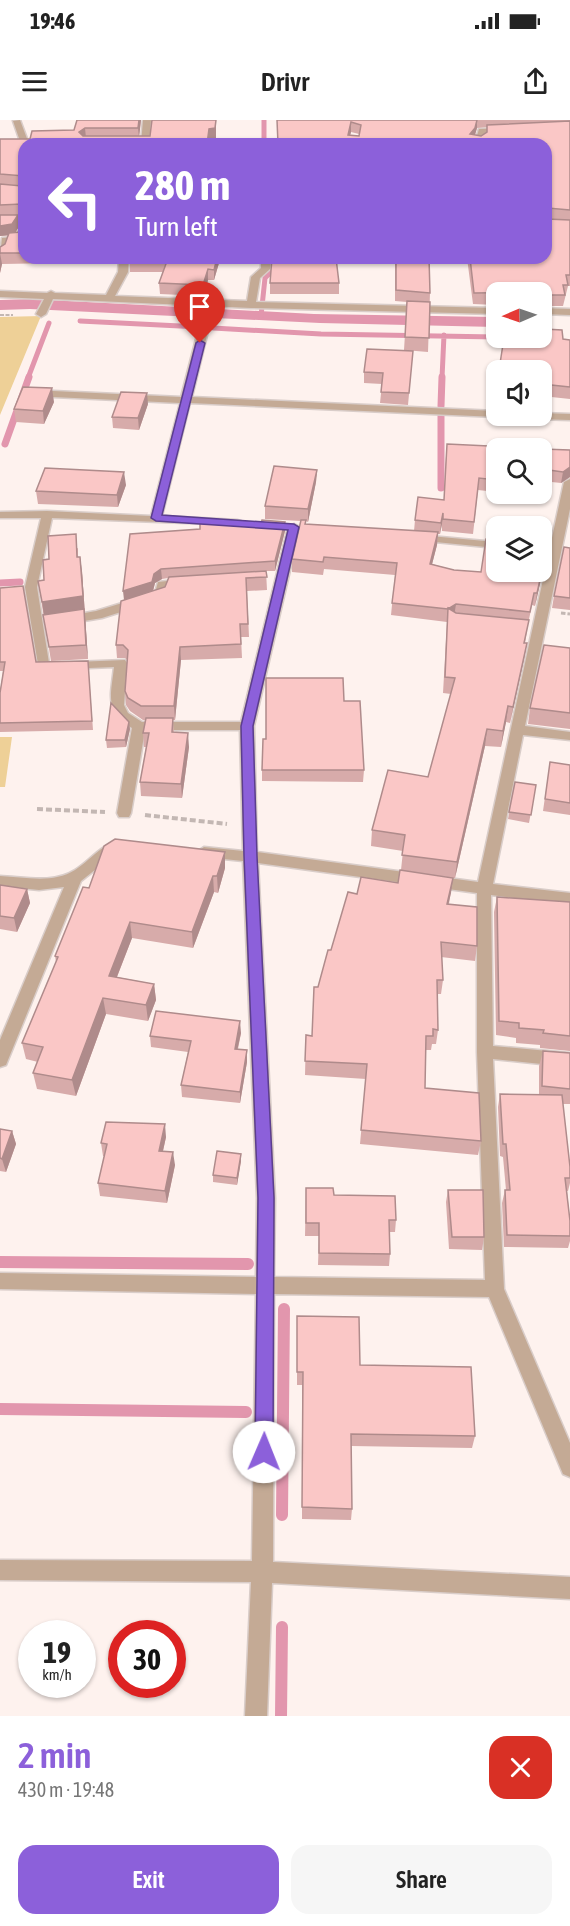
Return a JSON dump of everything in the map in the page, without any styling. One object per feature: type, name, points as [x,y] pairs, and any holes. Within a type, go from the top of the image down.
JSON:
[{"type":"street","points":[[145,138],[147,120]]},
{"type":"street","points":[[17,122],[23,138]]},
{"type":"street","points":[[480,138],[482,131],[521,129]]},
{"type":"street","points":[[0,254],[5,240],[18,239]]},
{"type":"street","points":[[109,298],[123,272],[124,264]]},
{"type":"street","points":[[253,305],[256,277],[265,269],[265,264]]},
{"type":"street","points":[[0,294],[253,305],[486,310]]},
{"type":"street","points":[[42,312],[50,296]]},
{"type":"street","points":[[552,311],[570,312]]},
{"type":"street","points":[[156,518],[205,323]]},
{"type":"street","points":[[26,393],[486,414]]},
{"type":"street","points":[[552,416],[570,417]]},
{"type":"street","points":[[552,537],[570,482]]},
{"type":"street","points":[[47,514],[32,579],[47,622],[43,667],[121,663],[117,705],[123,716],[139,726],[247,726]]},
{"type":"street","points":[[0,515],[47,514],[248,524]]},
{"type":"street","points":[[256,1716],[262,1572],[266,1198],[250,856],[247,726],[277,577],[294,527]]},
{"type":"street","points":[[401,537],[486,544]]},
{"type":"street","points":[[552,550],[570,552]]},
{"type":"street","points":[[47,622],[98,615],[161,595],[162,585],[195,582]]},
{"type":"street","points":[[542,582],[518,730],[484,890],[485,1052],[495,1289],[570,1467]]},
{"type":"street","points":[[124,813],[139,726]]},
{"type":"street","points":[[518,730],[570,736]]},
{"type":"street","points":[[0,881],[49,884],[76,876],[108,849],[122,844],[134,846]]},
{"type":"street","points":[[192,851],[250,856],[484,890],[570,899]]},
{"type":"street","points":[[0,1060],[4,1041],[76,876]]},
{"type":"street","points":[[485,1052],[570,1060]]},
{"type":"street","points":[[0,1281],[495,1289]]},
{"type":"street","points":[[0,1570],[262,1572],[570,1588]]},
{"type":"shaded area","points":[[30,299],[314,314],[486,317],[486,327],[320,323],[30,309],[0,310],[0,300]]},
{"type":"shaded area","points":[[41,316],[0,415],[0,317]]},
{"type":"shaded area","points":[[0,737],[12,737],[5,787],[0,787]]},
{"type":"building","points":[[77,120],[139,120],[138,128],[85,128],[79,132],[83,136],[150,136],[152,120],[216,120],[215,128],[209,129],[208,138],[30,138],[32,131],[74,130]]},
{"type":"building","points":[[277,120],[477,120],[470,134],[481,136],[487,132],[487,125],[570,121],[570,210],[552,208],[552,138],[278,138]],"holes":[[[351,122],[361,125],[359,136],[348,135]]]},
{"type":"building","points":[[0,139],[18,139],[18,176],[0,174]]},
{"type":"building","points":[[0,184],[18,186],[18,204],[0,205]]},
{"type":"building","points":[[0,215],[18,215],[12,224],[0,226]]},
{"type":"building","points":[[552,219],[570,220],[570,275],[566,275],[568,285],[563,285],[565,295],[552,295],[552,282],[486,282],[486,293],[474,293],[471,264],[552,264]]},
{"type":"building","points":[[18,232],[18,253],[0,253],[0,247],[5,244],[9,233]]},
{"type":"building","points":[[166,264],[216,264],[214,270],[208,269],[203,285],[159,283]]},
{"type":"building","points":[[272,264],[337,264],[339,283],[270,283]]},
{"type":"building","points":[[396,264],[429,264],[430,293],[396,290]]},
{"type":"building","points":[[407,301],[430,302],[429,338],[405,337]]},
{"type":"building","points":[[552,329],[562,330],[563,339],[570,340],[570,387],[552,385],[552,360],[501,360],[502,348],[552,348]]},
{"type":"building","points":[[367,349],[413,351],[409,393],[381,392],[383,373],[364,372]]},
{"type":"building","points":[[23,387],[52,388],[43,411],[14,409]]},
{"type":"building","points":[[121,392],[147,393],[138,418],[112,417]]},
{"type":"building","points":[[447,444],[486,446],[486,479],[479,478],[474,522],[443,519],[443,513],[441,523],[415,520],[418,497],[444,500]]},
{"type":"building","points":[[552,449],[570,450],[570,467],[563,472],[552,470]]},
{"type":"building","points":[[274,466],[317,470],[308,509],[265,506]]},
{"type":"building","points":[[45,468],[124,472],[117,495],[36,491]]},
{"type":"building","points":[[218,520],[285,522],[275,561],[161,569],[154,574],[152,582],[123,591],[130,534],[200,529],[200,522],[217,522]]},
{"type":"building","points":[[301,520],[306,520],[305,524],[438,532],[430,564],[454,570],[481,572],[486,539],[486,582],[540,582],[537,593],[534,593],[530,612],[456,604],[448,609],[392,603],[397,563],[324,557],[323,562],[292,559]]},
{"type":"building","points":[[76,534],[83,596],[42,602],[38,581],[44,580],[43,560],[49,559],[48,536]]},
{"type":"building","points":[[564,547],[570,548],[570,598],[554,596]]},
{"type":"building","points":[[266,571],[267,577],[246,578],[248,624],[240,624],[241,644],[180,647],[174,706],[141,706],[128,698],[125,691],[128,650],[123,645],[116,645],[121,601],[165,587],[169,577]]},
{"type":"building","points":[[23,586],[36,662],[88,661],[92,721],[0,723],[0,693],[5,662],[0,662],[0,588]]},
{"type":"building","points":[[448,608],[456,613],[529,620],[524,643],[527,643],[513,707],[508,706],[503,731],[487,729],[457,862],[402,855],[405,835],[372,830],[388,770],[428,777],[455,678],[445,677]]},
{"type":"building","points":[[84,609],[86,645],[49,647],[43,615]]},
{"type":"building","points":[[544,645],[570,648],[570,713],[530,708]]},
{"type":"building","points":[[266,678],[343,678],[344,701],[360,701],[364,770],[262,770],[263,739],[266,739]]},
{"type":"building","points":[[111,703],[129,722],[125,740],[106,740]]},
{"type":"building","points":[[146,718],[173,718],[172,732],[188,733],[181,784],[140,782],[149,733],[143,733]]},
{"type":"building","points":[[550,762],[570,765],[570,803],[545,799]]},
{"type":"building","points":[[515,782],[536,785],[531,815],[509,812]]},
{"type":"building","points":[[115,839],[225,852],[217,876],[213,876],[192,932],[130,922],[109,976],[154,984],[146,1005],[103,998],[72,1080],[33,1073],[43,1047],[22,1043],[58,957],[55,956],[83,887],[89,888],[104,846]]},
{"type":"building","points":[[400,870],[453,878],[447,904],[477,907],[477,946],[441,942],[443,980],[437,980],[438,1030],[433,1029],[433,1036],[426,1036],[425,1088],[479,1093],[481,1141],[361,1130],[367,1064],[305,1061],[306,1035],[312,1036],[314,987],[318,987],[348,892],[357,894],[361,877],[398,883]]},
{"type":"building","points":[[0,885],[27,889],[14,918],[0,916]]},
{"type":"building","points":[[497,897],[570,902],[570,1036],[543,1033],[544,1030],[519,1028],[519,1023],[499,1021]]},
{"type":"building","points":[[156,1011],[240,1021],[235,1049],[247,1050],[240,1092],[181,1085],[191,1041],[150,1036]]},
{"type":"building","points":[[543,1051],[570,1053],[570,1089],[542,1086]]},
{"type":"building","points":[[500,1094],[562,1095],[570,1167],[570,1178],[565,1178],[570,1236],[507,1235],[505,1190],[510,1190],[506,1144],[503,1144]]},
{"type":"building","points":[[106,1122],[165,1124],[159,1151],[173,1152],[165,1191],[98,1183],[107,1144],[101,1143]]},
{"type":"building","points":[[0,1129],[12,1131],[2,1159],[0,1158]]},
{"type":"building","points":[[217,1151],[241,1154],[237,1178],[213,1175]]},
{"type":"building","points":[[306,1188],[333,1188],[334,1195],[395,1196],[396,1220],[389,1220],[390,1254],[319,1253],[319,1223],[306,1223]]},
{"type":"building","points":[[448,1190],[483,1190],[484,1237],[452,1237]]},
{"type":"building","points":[[297,1316],[359,1317],[360,1365],[471,1367],[475,1436],[351,1434],[352,1509],[302,1507],[303,1372],[297,1372]]},
{"type":"waterway","points":[[264,120],[264,138]]},
{"type":"waterway","points":[[261,316],[265,278],[273,270],[274,264]]},
{"type":"waterway","points":[[80,321],[200,327]]},
{"type":"waterway","points":[[28,378],[49,323]]},
{"type":"waterway","points":[[213,328],[321,334],[444,336]]},
{"type":"waterway","points":[[442,378],[444,336]]},
{"type":"waterway","points":[[444,336],[486,337]]},
{"type":"waterway","points":[[5,444],[29,377]]},
{"type":"waterway","points":[[441,406],[442,377]]},
{"type":"waterway","points":[[441,416],[441,488]]},
{"type":"waterway","points":[[0,583],[20,582]]},
{"type":"waterway","points":[[0,1262],[248,1264]]},
{"type":"waterway","points":[[282,1515],[284,1309]]},
{"type":"waterway","points":[[0,1409],[246,1412]]},
{"type":"waterway","points":[[281,1716],[282,1627]]},
{"type":"route","points":[[200,343],[156,518],[294,527],[247,726],[250,856],[266,1198],[264,1452]]}]
